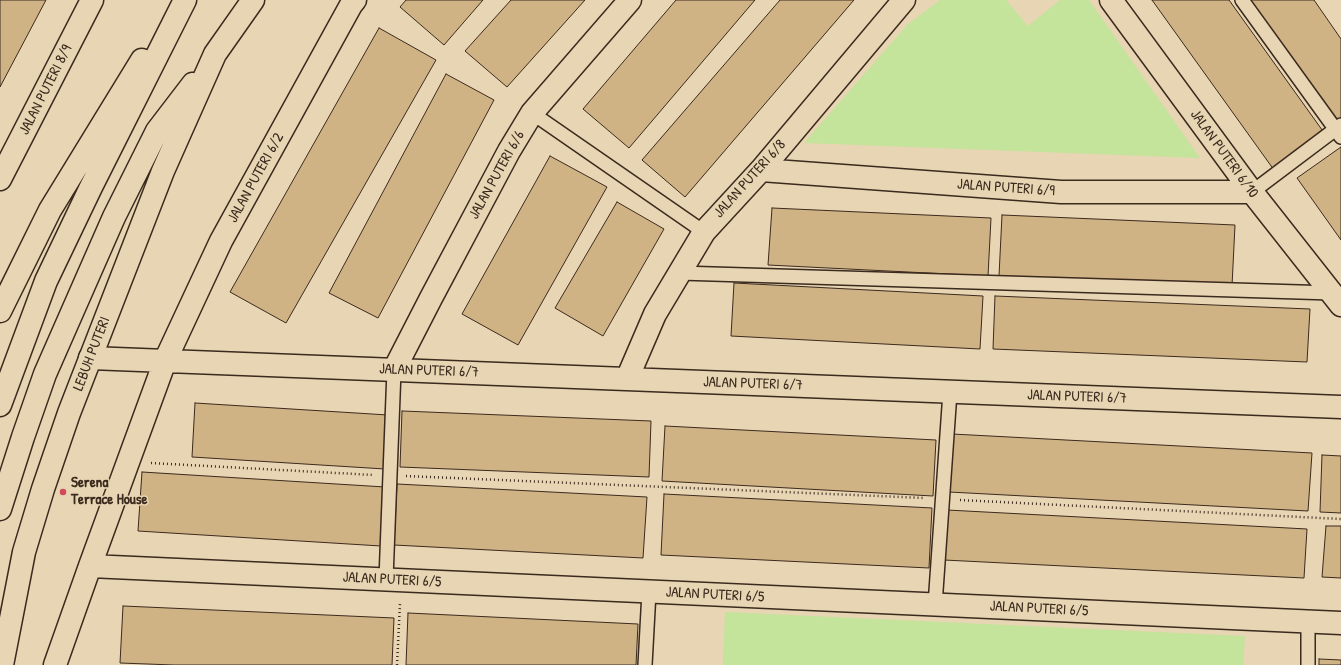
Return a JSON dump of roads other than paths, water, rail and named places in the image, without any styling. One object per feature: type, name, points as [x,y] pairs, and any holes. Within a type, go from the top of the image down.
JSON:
[{"type":"street","name":"JALAN PUTERI 8/9","points":[[0,179],[92,0]]},
{"type":"street","points":[[0,311],[50,210],[128,80],[182,0]]},
{"type":"street","points":[[0,405],[46,281],[91,187],[185,0]]},
{"type":"street","name":"LEBUH PUTERI","points":[[0,509],[45,374],[114,217],[157,131],[215,54],[253,0]]},
{"type":"street","name":"JALAN PUTERI 6/2","points":[[55,665],[165,361],[221,241],[355,0]]},
{"type":"street","name":"JALAN PUTERI 6/6","points":[[394,370],[509,151],[532,113],[630,0]]},
{"type":"street","name":"JALAN PUTERI 6/10","points":[[1111,0],[1252,192],[1336,299]]},
{"type":"street","name":"JALAN PUTERI 6/8","points":[[627,379],[655,314],[704,232],[761,170],[902,1]]},
{"type":"street","name":"LEBUH PUTERI","points":[[2,665],[24,552],[43,489],[69,413],[163,171],[215,54]]},
{"type":"street","name":"JALAN PUTERI 6/9","points":[[761,170],[1061,192],[1252,192]]},
{"type":"street","name":"JALAN PUTERI 6/7","points":[[90,358],[1341,407]]},
{"type":"street","name":"JALAN PUTERI 6/5","points":[[90,566],[1341,623]]},
{"type":"lane","points":[[1242,0],[1339,130],[1252,192]]},
{"type":"lane","points":[[532,113],[704,232]]},
{"type":"lane","points":[[680,272],[1336,299]]},
{"type":"lane","points":[[394,370],[390,476],[394,580]]},
{"type":"lane","points":[[935,605],[950,392]]},
{"type":"lane","points":[[644,665],[649,592]]},
{"type":"lane","points":[[1308,622],[1308,665]]},
{"type":"place","name":"Serena Terrace House","points":[[63,492]]}]
